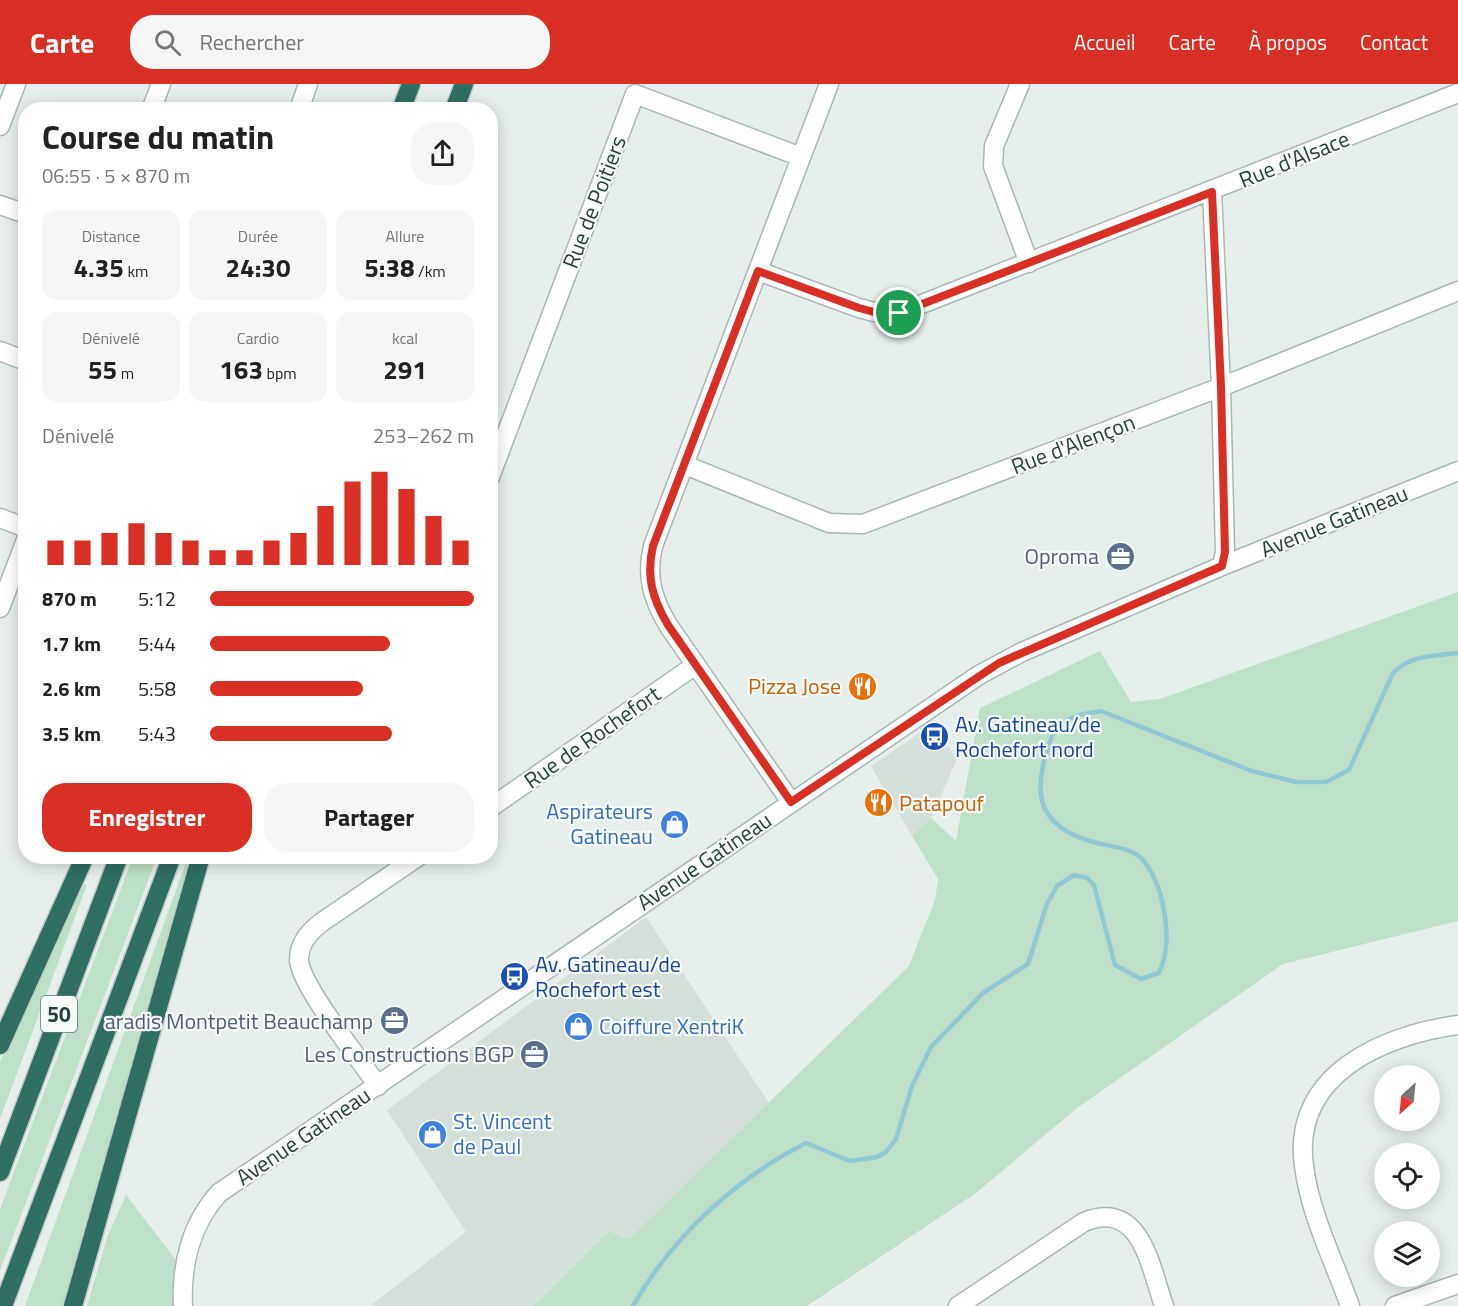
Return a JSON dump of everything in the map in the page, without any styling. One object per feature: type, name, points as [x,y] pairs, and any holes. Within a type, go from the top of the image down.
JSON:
[{"type":"highway","points":[[404,102],[411,84]]},
{"type":"highway","points":[[457,102],[464,84]]},
{"type":"highway","points":[[0,1045],[81,864]]},
{"type":"highway","name":"50","points":[[0,1172],[116,864]]},
{"type":"highway","name":"50","points":[[3,1306],[169,864]]},
{"type":"highway","points":[[73,1306],[199,864]]},
{"type":"street","points":[[0,126],[16,84]]},
{"type":"street","points":[[154,102],[161,84]]},
{"type":"street","points":[[302,102],[308,84]]},
{"type":"street","points":[[791,802],[694,666],[657,608],[650,578],[653,546],[829,84]]},
{"type":"street","points":[[1020,84],[994,146],[993,166],[1029,263]]},
{"type":"street","name":"Rue d'Alsace","points":[[758,271],[859,308],[893,313],[915,308],[1212,192],[1449,92]]},
{"type":"street","name":"Rue de Poitiers","points":[[498,456],[635,94],[801,158]]},
{"type":"street","points":[[1212,192],[1221,387],[1225,552],[1222,566]]},
{"type":"street","points":[[0,205],[18,211]]},
{"type":"street","name":"Rue d'Alençon","points":[[685,465],[829,523],[863,524],[1221,387],[1458,291]]},
{"type":"street","points":[[0,351],[18,358]]},
{"type":"street","name":"Avenue Gatineau","points":[[183,1306],[188,1251],[207,1206],[234,1181],[378,1086],[791,802],[999,663],[1222,566],[1458,471]]},
{"type":"street","points":[[0,518],[18,525]]},
{"type":"street","points":[[0,609],[18,561]]},
{"type":"street","name":"Rue de Rochefort","points":[[498,802],[694,666]]},
{"type":"street","points":[[378,1086],[306,982],[299,960],[301,948],[312,930],[407,864]]},
{"type":"street","points":[[1350,1306],[1306,1179],[1303,1149],[1309,1118],[1328,1084],[1352,1060],[1370,1050],[1416,1033],[1458,1025]]},
{"type":"street","points":[[958,1306],[1084,1221],[1104,1216],[1124,1220],[1137,1235],[1164,1306]]},
{"type":"street","points":[[1395,1306],[1458,1284]]},
{"type":"shaded area","points":[[933,724],[957,759],[931,818],[912,836],[871,766]]},
{"type":"shaded area","points":[[646,917],[769,1103],[629,1239],[609,1231],[533,1306],[370,1306],[466,1232],[387,1110]]},
{"type":"green space","points":[[1458,592],[1458,921],[1283,964],[1077,1108],[976,1193],[807,1306],[533,1306],[609,1231],[629,1239],[909,966],[935,900],[938,879],[912,836],[931,818],[956,841],[980,708],[1100,651],[1131,702],[1160,699]]},
{"type":"green space","points":[[130,864],[154,864],[0,1271],[0,1209]]},
{"type":"green space","points":[[185,864],[192,864],[65,1306],[25,1306]]},
{"type":"green space","points":[[81,883],[87,885],[0,1119],[0,1062]]},
{"type":"green space","points":[[126,1195],[179,1264],[177,1306],[87,1306],[108,1235]]},
{"type":"waterway","points":[[633,1306],[666,1256],[686,1234],[730,1192],[780,1158],[806,1143],[850,1161],[877,1157],[886,1152],[896,1139],[912,1086],[931,1047],[983,993],[1028,964],[1047,904],[1057,886],[1074,875],[1087,878],[1094,885],[1115,965],[1141,979],[1159,973],[1166,950],[1167,935],[1163,905],[1147,865],[1139,856],[1129,851],[1077,836],[1060,827],[1048,815],[1042,801],[1043,767],[1056,725],[1079,715],[1101,711],[1252,771],[1296,782],[1326,782],[1349,770],[1393,673],[1415,660],[1458,653]]},
{"type":"place","name":"Oproma","points":[[1120,556]]},
{"type":"place","name":"Pizza Jose","points":[[862,686]]},
{"type":"place","name":"Av. Gatineau/de Rochefort nord","points":[[934,737]]},
{"type":"place","name":"Patapouf","points":[[878,803]]},
{"type":"place","name":"Aspirateurs Gatineau","points":[[674,824]]},
{"type":"place","name":"Av. Gatineau/de Rochefort est","points":[[514,977]]},
{"type":"place","name":"aradis Montpetit Beauchamp","points":[[394,1021]]},
{"type":"place","name":"Coiffure XentriK","points":[[578,1026]]},
{"type":"place","name":"Les Constructions BGP","points":[[535,1054]]},
{"type":"place","name":"St. Vincent de Paul","points":[[432,1134]]},
{"type":"route","points":[[1212,192],[1221,387],[1225,552],[1222,566],[999,663],[791,802],[694,666],[657,608],[650,578],[653,546],[758,271],[859,308],[874,312],[899,313],[1212,192]]}]
